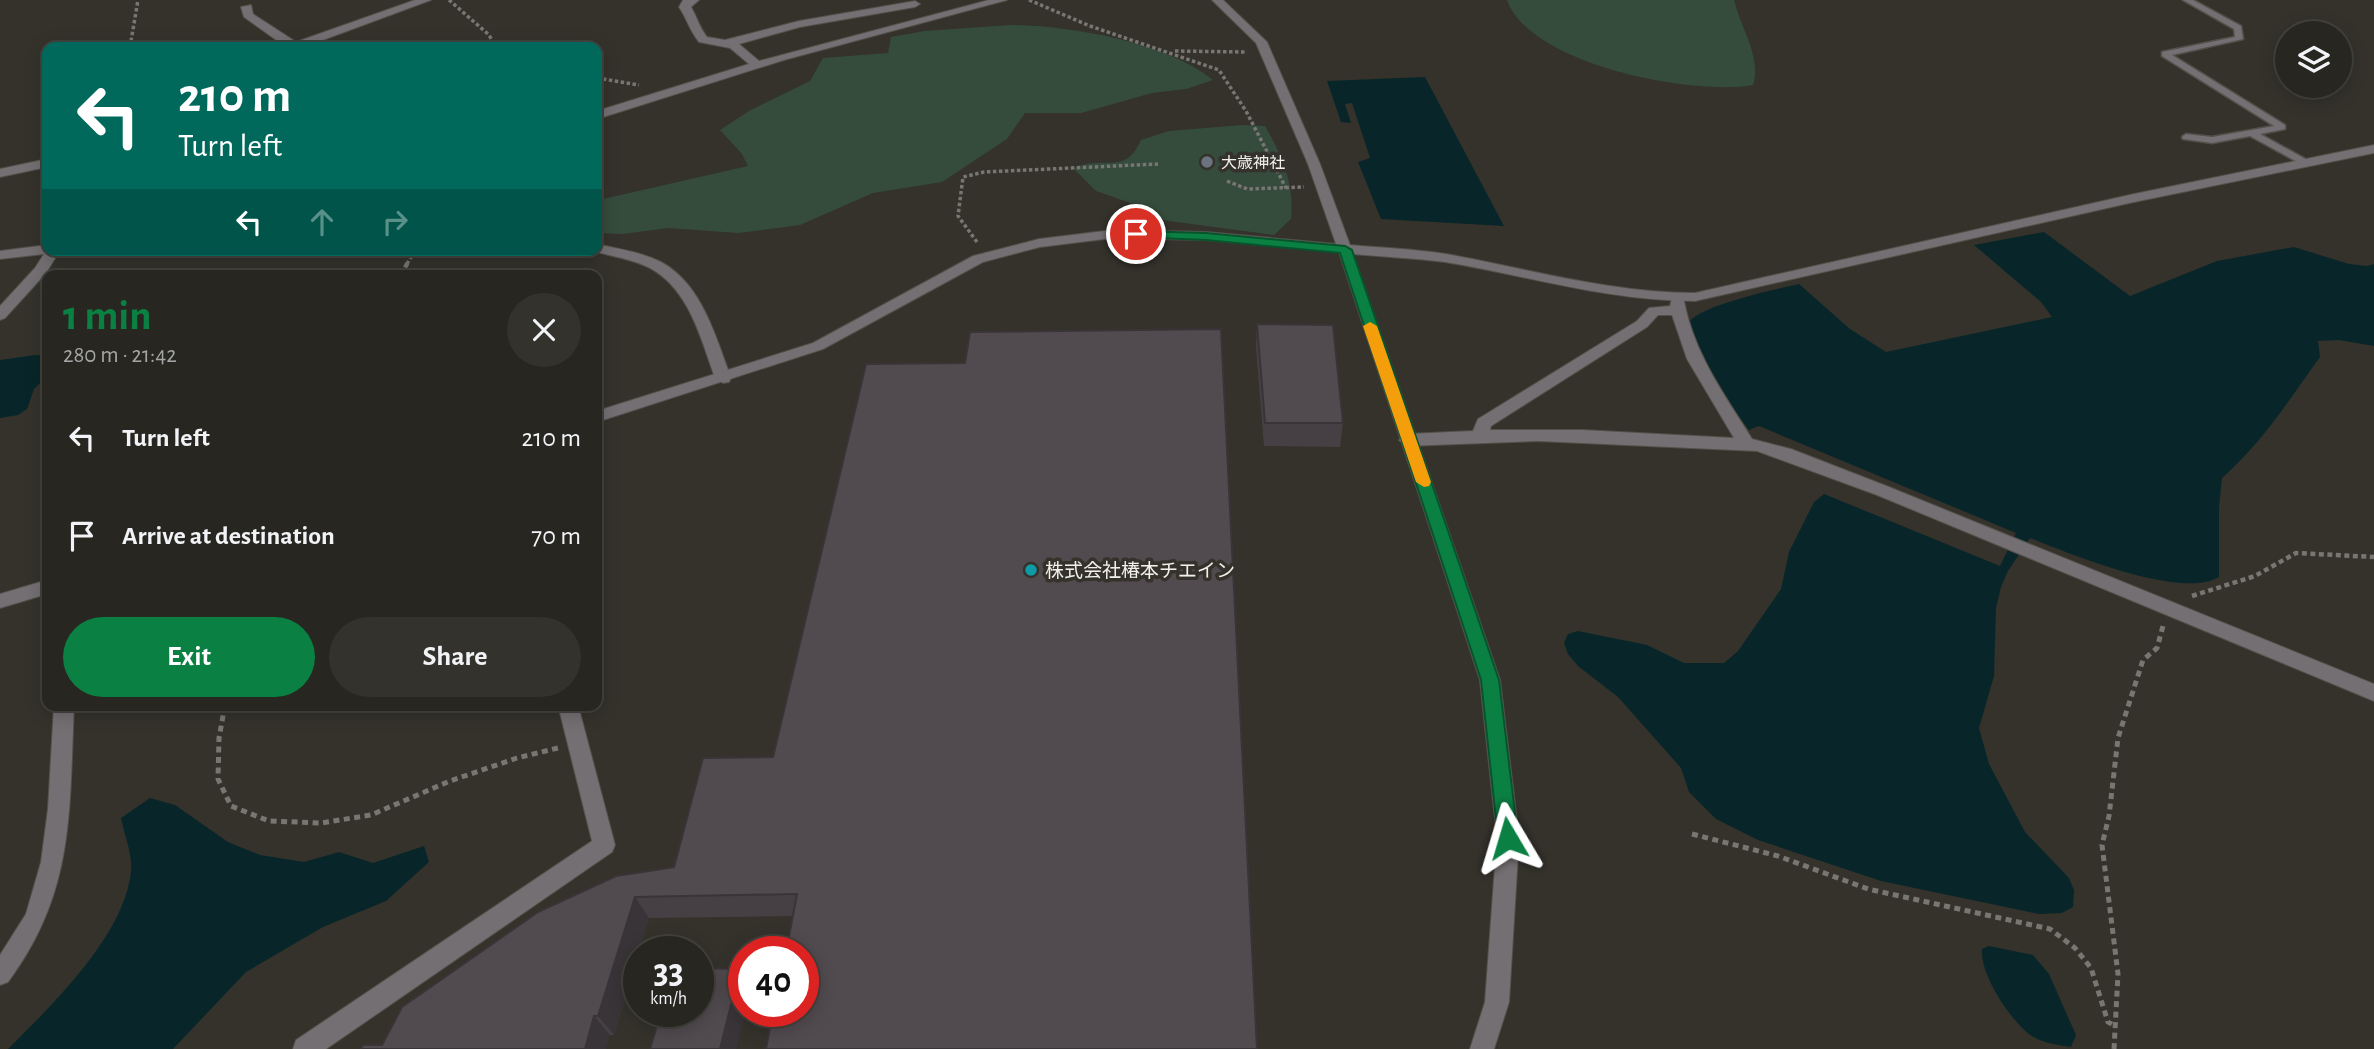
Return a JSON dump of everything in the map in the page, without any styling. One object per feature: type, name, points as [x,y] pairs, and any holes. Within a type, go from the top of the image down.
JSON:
[{"type":"street","points":[[309,42],[426,0]]},
{"type":"street","points":[[694,0],[687,2],[685,7],[703,40],[732,37],[916,2],[927,20]]},
{"type":"street","points":[[602,113],[757,65],[1002,0]]},
{"type":"street","points":[[1217,0],[1261,42],[1322,186],[1407,440],[1436,513],[1490,680],[1508,838],[1497,1002],[1482,1049]]},
{"type":"street","points":[[247,7],[248,15],[287,42]]},
{"type":"street","points":[[732,37],[757,65]]},
{"type":"street","points":[[1480,434],[1484,423],[1642,324],[1654,311],[1695,297],[2134,198],[2374,149]]},
{"type":"street","points":[[0,173],[42,164]]},
{"type":"street","points":[[602,415],[818,346],[978,259],[1039,243],[1113,234],[1206,236],[1444,258],[1678,304]]},
{"type":"street","points":[[0,255],[42,249]]},
{"type":"street","points":[[602,249],[637,258],[663,270],[682,288],[702,323],[723,377]]},
{"type":"street","points":[[0,315],[41,270],[49,256]]},
{"type":"street","points":[[1678,304],[1690,350],[1747,444]]},
{"type":"street","points":[[1407,440],[1480,434],[1545,433],[1747,444],[1785,453],[2374,693]]},
{"type":"street","points":[[0,601],[42,588]]},
{"type":"street","points":[[0,974],[23,943],[39,911],[50,876],[64,711]]},
{"type":"street","points":[[305,1049],[604,845],[569,711]]},
{"type":"lane","points":[[2186,137],[2212,140],[2282,127],[2165,54],[2239,39],[2238,28],[2187,0]]},
{"type":"lane","points":[[2252,133],[2306,163]]},
{"type":"path","points":[[131,42],[138,0]]},
{"type":"path","points":[[449,0],[494,42]]},
{"type":"path","points":[[1029,0],[1090,26],[1171,51],[1219,70],[1246,111],[1286,188]]},
{"type":"path","points":[[1171,51],[1265,51]]},
{"type":"path","points":[[602,79],[655,87],[666,93]]},
{"type":"path","points":[[988,257],[958,216],[964,177],[984,172],[1158,164]]},
{"type":"path","points":[[1227,181],[1247,189],[1322,186]]},
{"type":"path","points":[[2114,1049],[2118,974],[2102,845],[2109,816],[2118,738],[2143,660],[2157,648],[2167,607],[2179,598],[2207,593],[2255,576],[2296,553],[2374,557]]},
{"type":"path","points":[[224,711],[219,738],[218,779],[231,806],[269,821],[321,823],[371,816],[450,781],[517,758],[577,744]]},
{"type":"path","points":[[1692,834],[1777,856],[1868,889],[2050,929],[2070,941],[2088,960],[2099,985],[2108,1022],[2116,1027]]},
{"type":"green space","points":[[1507,0],[1734,0],[1753,53],[1753,85],[1692,86],[1616,71],[1579,58],[1547,42],[1522,23]]},
{"type":"green space","points":[[1011,25],[1089,33],[1144,46],[1193,67],[1213,80],[1186,89],[1152,93],[1081,113],[1025,113],[1007,139],[942,182],[873,193],[800,225],[738,233],[668,228],[623,234],[602,233],[603,199],[748,166],[742,154],[720,130],[749,111],[810,81],[823,58],[888,53],[891,37],[925,31]]},
{"type":"green space","points":[[1242,125],[1265,126],[1286,171],[1291,194],[1291,219],[1274,235],[1162,220],[1142,207],[1096,191],[1073,168],[1085,164],[1121,161],[1135,151],[1141,140],[1169,131]]},
{"type":"water","points":[[1425,77],[1504,226],[1381,219],[1358,162],[1370,158],[1352,103],[1345,104],[1351,123],[1341,122],[1327,81]]},
{"type":"water","points":[[2044,232],[2130,296],[2217,261],[2294,247],[2349,264],[2374,264],[2374,346],[2339,340],[2318,341],[2320,357],[2262,436],[2222,478],[2219,507],[2219,577],[2202,583],[2153,579],[2071,554],[2030,538],[2008,571],[1996,608],[1994,676],[1979,728],[1989,764],[2025,832],[2069,878],[2074,890],[2073,907],[2062,913],[2039,914],[1881,881],[1758,840],[1716,819],[1689,792],[1681,768],[1618,697],[1578,666],[1568,654],[1564,643],[1568,634],[1578,631],[1647,645],[1684,663],[1724,663],[1738,651],[1781,589],[1789,552],[1814,502],[1824,494],[2000,566],[2016,533],[1759,426],[1749,430],[1706,364],[1690,321],[1709,309],[1799,284],[1850,329],[1886,352],[2052,317],[2041,302],[1974,245]]},
{"type":"water","points":[[42,356],[42,381],[34,389],[27,409],[18,415],[0,418],[0,360]]},
{"type":"water","points":[[150,798],[175,805],[228,842],[260,855],[304,862],[339,852],[373,863],[424,846],[429,862],[386,901],[323,927],[246,972],[173,1049],[8,1049],[84,968],[115,920],[126,895],[131,871],[130,851],[121,818]]},
{"type":"water","points":[[1989,946],[2033,955],[2049,974],[2076,1035],[2071,1047],[2034,1037],[2013,1018],[1997,995],[1986,971],[1982,949]]},
{"type":"building","points":[[1257,324],[1333,325],[1343,423],[1265,423]]},
{"type":"building","name":"株式会社椿本チエイン","points":[[1221,329],[1257,1049],[766,1049],[770,1027],[819,1027],[819,936],[789,936],[797,894],[635,897],[585,1049],[361,1049],[363,1045],[382,1045],[402,1007],[538,912],[616,876],[674,867],[703,758],[773,757],[866,364],[965,363],[970,332]]},
{"type":"building","points":[[714,968],[728,969],[728,1017],[720,1049],[650,1049],[657,1027],[714,1027]]},
{"type":"slow traffic","points":[[1370,326],[1407,440],[1424,482]]},
{"type":"place","name":"大歳神社","points":[[1207,162]]},
{"type":"place","name":"株式会社椿本チエイン","points":[[1031,570]]},
{"type":"route","points":[[1136,234],[1206,236],[1345,250],[1407,440],[1436,513],[1490,680],[1508,838]]}]
